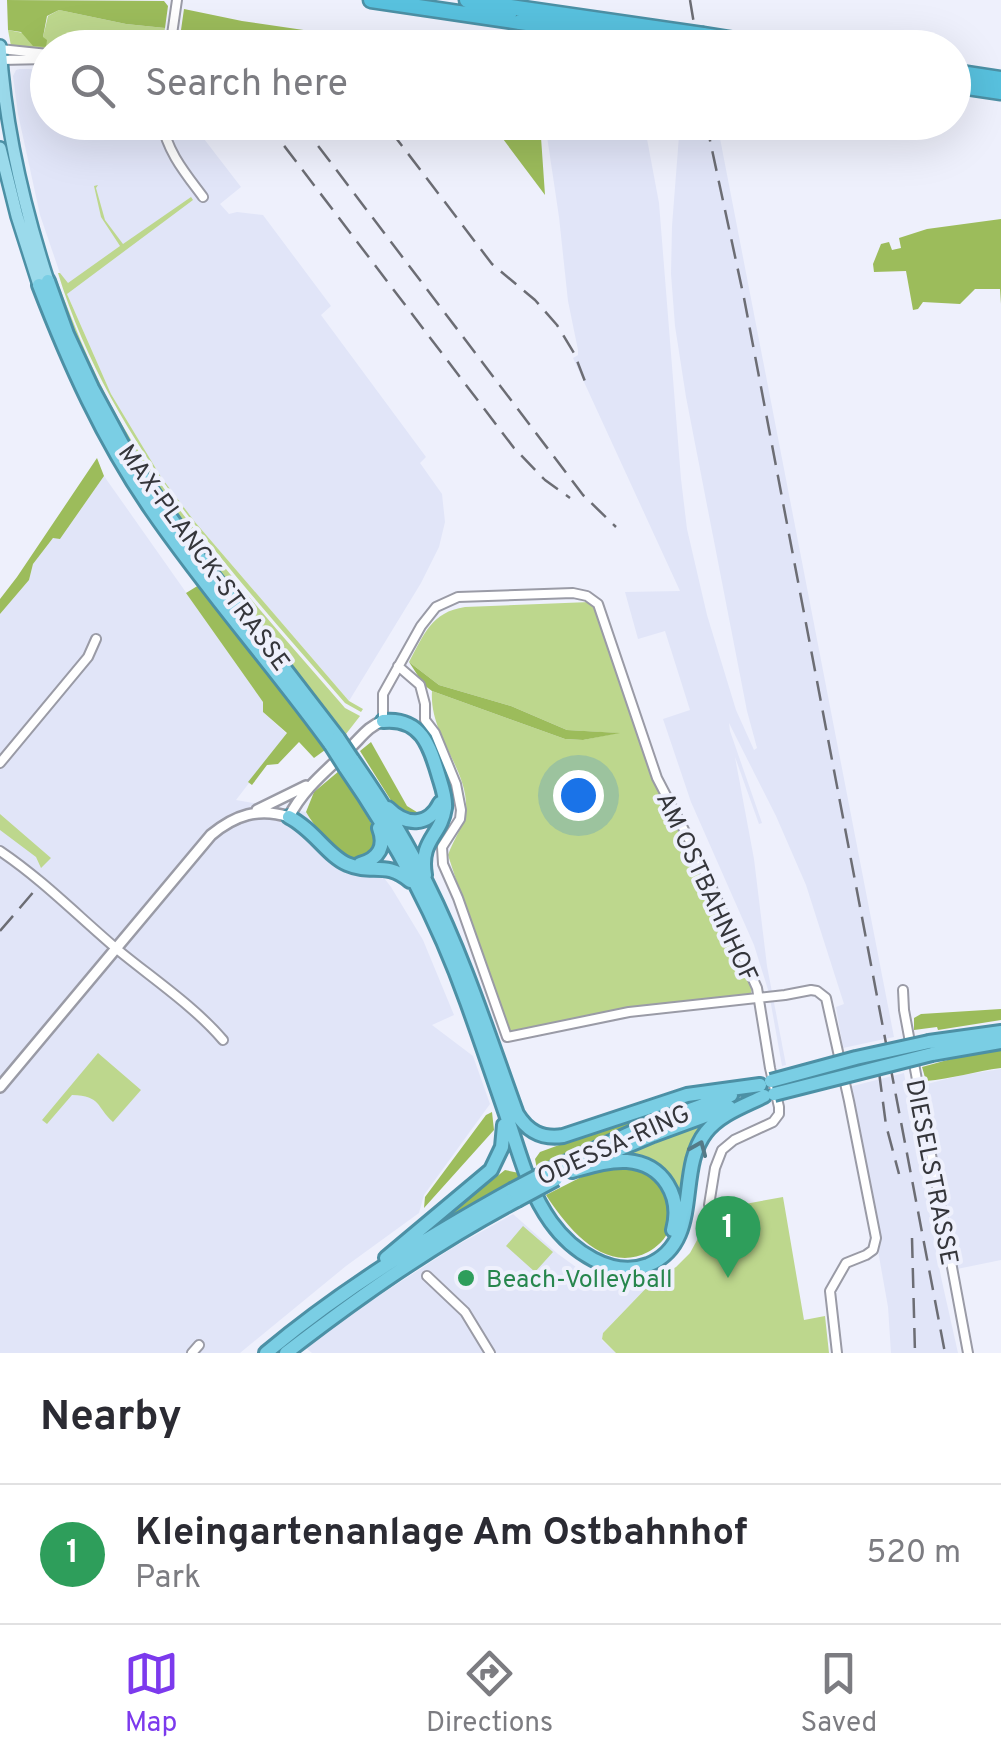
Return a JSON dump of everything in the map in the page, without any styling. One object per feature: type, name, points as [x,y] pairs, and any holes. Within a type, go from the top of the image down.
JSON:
[{"type":"highway","points":[[371,0],[623,30]]},
{"type":"highway","points":[[467,0],[518,15]]},
{"type":"highway","points":[[971,75],[1001,79]]},
{"type":"highway","points":[[971,88],[1001,92]]},
{"type":"highway","name":"MAX-PLANCK-STRASSE","points":[[44,283],[84,394],[126,470],[183,554],[334,742],[376,804],[452,937],[489,1037]]},
{"type":"highway","points":[[290,817],[352,866],[390,869],[421,884],[424,854],[446,802],[430,748],[422,735],[399,721],[383,721]]},
{"type":"highway","points":[[376,804],[402,820],[419,822],[434,814],[443,791]]},
{"type":"highway","points":[[352,866],[374,859],[381,850],[376,804]]},
{"type":"highway","name":"MAX-PLANCK-STRASSE","points":[[421,884],[496,1088]]},
{"type":"highway","name":"ODESSA-RING","points":[[266,1353],[346,1293],[444,1228],[646,1126],[767,1089],[1001,1032]]},
{"type":"highway","points":[[489,1037],[517,1114],[529,1130],[548,1138],[687,1096],[767,1089]]},
{"type":"highway","points":[[489,1037],[532,1172],[568,1232],[591,1250],[622,1261],[644,1258],[664,1244],[672,1232],[677,1208],[670,1187],[652,1168],[621,1161],[572,1171]]},
{"type":"highway","name":"ODESSA-RING","points":[[931,1048],[1001,1042]]},
{"type":"highway","points":[[496,1088],[530,1187],[553,1225],[587,1256],[632,1269],[661,1258],[678,1237],[686,1215],[696,1150],[708,1130],[767,1089]]},
{"type":"highway","points":[[346,1293],[491,1170],[505,1134],[496,1088]]},
{"type":"highway","name":"ODESSA-RING","points":[[554,1174],[572,1171],[767,1089]]},
{"type":"highway","name":"ODESSA-RING","points":[[286,1353],[396,1271],[514,1195]]},
{"type":"main road","name":"MAX-PLANCK-STRASSE","points":[[0,48],[19,184],[44,283]]},
{"type":"main road","name":"MAX-PLANCK-STRASSE","points":[[0,148],[17,216],[44,283]]},
{"type":"street","points":[[173,30],[177,0]]},
{"type":"street","points":[[0,48],[30,53]]},
{"type":"street","points":[[0,60],[30,58]]},
{"type":"street","points":[[166,140],[203,197]]},
{"type":"street","name":"AM OSTBAHNHOF","points":[[383,721],[383,694],[398,666],[427,616],[451,599],[574,594],[587,596],[601,609],[657,778],[757,988],[780,1107],[773,1122],[722,1150],[709,1205]]},
{"type":"street","points":[[0,762],[88,658],[96,640]]},
{"type":"street","name":"AM OSTBAHNHOF","points":[[398,666],[420,685],[425,720],[435,732],[456,784],[460,818],[442,846],[442,864],[458,898],[507,1037],[630,1012],[817,991],[826,998],[876,1238],[873,1250],[846,1263],[830,1291],[837,1353]]},
{"type":"street","points":[[250,813],[271,812],[290,817],[312,783],[368,729],[383,721]]},
{"type":"street","points":[[0,1087],[211,835],[226,823],[312,783]]},
{"type":"street","points":[[0,851],[51,889],[223,1040]]},
{"type":"street","name":"DIESELSTRASSE","points":[[903,990],[929,1155],[968,1353]]},
{"type":"street","points":[[427,1276],[466,1312],[490,1353]]},
{"type":"shaded area","points":[[30,69],[30,140],[205,140],[241,187],[220,204],[229,214],[263,215],[331,306],[321,315],[426,457],[420,463],[442,494],[445,522],[439,547],[349,701],[195,522],[161,477],[111,394],[67,294],[40,215],[18,114],[13,76],[16,70]]},
{"type":"shaded area","points":[[548,140],[647,140],[659,203],[687,529],[707,615],[736,710],[754,750],[757,748],[686,397],[671,274],[679,140],[720,140],[894,1037],[843,1048],[836,1007],[844,1004],[806,885],[729,723],[762,823],[759,824],[735,757],[786,1065],[782,1066],[769,993],[754,945],[691,802],[663,719],[690,710],[665,631],[638,639],[625,592],[680,591],[573,358],[578,350]]},
{"type":"shaded area","points":[[104,476],[264,703],[263,712],[287,734],[236,800],[306,812],[312,823],[368,857],[423,940],[454,1015],[432,1025],[473,1056],[490,1104],[424,1195],[419,1213],[346,1266],[240,1353],[0,1353],[0,614],[29,580],[33,564],[54,537],[60,539]]},
{"type":"shaded area","points":[[1001,1069],[1001,1260],[957,1269],[923,1085]]},
{"type":"shaded area","points":[[904,1073],[958,1353],[891,1353],[888,1307],[849,1087]]},
{"type":"shaded area","points":[[513,1214],[587,1275],[619,1286],[652,1282],[603,1333],[602,1340],[616,1353],[312,1353],[306,1348],[343,1319],[454,1247]]},
{"type":"green space","points":[[7,0],[164,1],[168,6],[165,28],[59,10],[47,16],[44,30],[30,30],[30,42],[21,32],[8,30]]},
{"type":"green space","points":[[184,9],[304,30],[181,30]]},
{"type":"green space","points":[[59,10],[165,28],[45,30],[48,16]]},
{"type":"green space","points":[[8,30],[30,34],[30,48],[11,46]]},
{"type":"green space","points":[[504,140],[541,140],[545,195]]},
{"type":"green space","points":[[98,185],[105,220],[123,244],[191,197],[193,200],[67,294],[111,394],[161,477],[195,522],[349,701],[363,709],[361,712],[345,703],[218,554],[179,503],[142,450],[109,394],[58,273],[68,283],[120,246],[101,217],[94,186]]},
{"type":"green space","points":[[1001,219],[1001,304],[1000,289],[975,289],[960,304],[923,302],[913,310],[906,271],[874,272],[881,244],[889,242],[892,250],[901,248],[899,238],[927,229]]},
{"type":"green space","points":[[56,278],[98,380],[130,438],[233,577],[345,708],[360,716],[346,734],[164,503],[139,465],[86,366],[55,289]]},
{"type":"green space","points":[[97,458],[104,476],[60,539],[53,538],[33,564],[29,580],[0,614],[0,599]]},
{"type":"green space","points":[[199,585],[325,750],[314,758],[299,742],[278,764],[267,765],[252,785],[248,782],[287,733],[263,712],[263,702],[186,593]]},
{"type":"green space","points":[[590,602],[601,618],[657,788],[691,851],[752,987],[751,994],[600,1014],[511,1032],[488,978],[448,855],[465,817],[465,796],[436,723],[432,691],[565,739],[583,740],[617,733],[567,730],[511,706],[439,685],[409,662],[430,626],[453,610]]},
{"type":"green space","points":[[409,662],[439,685],[511,706],[567,730],[620,733],[565,739],[432,691]]},
{"type":"green space","points":[[371,742],[407,806],[425,817],[419,819],[397,810],[360,751]]},
{"type":"green space","points":[[339,771],[377,834],[374,852],[362,857],[351,857],[335,848],[306,812],[314,792]]},
{"type":"green space","points":[[0,814],[51,858],[41,868],[36,857],[0,830]]},
{"type":"green space","points":[[1001,1009],[1001,1020],[914,1030],[914,1018],[921,1014]]},
{"type":"green space","points":[[1001,1050],[1001,1068],[926,1081],[922,1067]]},
{"type":"green space","points":[[98,1053],[141,1090],[113,1122],[94,1100],[72,1095],[47,1124],[42,1120]]},
{"type":"green space","points":[[691,1099],[694,1103],[537,1169],[535,1159],[540,1152]]},
{"type":"green space","points":[[492,1112],[494,1130],[424,1208],[425,1197]]},
{"type":"green space","points":[[710,1118],[682,1215],[619,1154]]},
{"type":"green space","points":[[615,1164],[648,1170],[671,1197],[666,1236],[651,1250],[632,1257],[616,1257],[588,1244],[546,1195]]},
{"type":"green space","points":[[505,1170],[519,1173],[522,1178],[448,1220],[447,1216]]},
{"type":"green space","points":[[783,1197],[804,1320],[825,1316],[829,1353],[616,1353],[602,1339],[603,1333],[652,1282],[690,1253],[707,1211]]},
{"type":"green space","points":[[523,1226],[553,1252],[535,1272],[506,1246]]},
{"type":"railway","points":[[690,0],[695,30]]},
{"type":"railway","points":[[280,140],[514,448],[545,480],[570,498]]},
{"type":"railway","points":[[314,140],[583,495],[616,527]]},
{"type":"railway","points":[[398,140],[492,264],[535,300],[557,325],[574,353],[588,389]]},
{"type":"railway","points":[[710,140],[744,298],[945,1353]]},
{"type":"railway","points":[[0,931],[36,889]]},
{"type":"railway","points":[[879,1072],[886,1125],[899,1174]]},
{"type":"railway","points":[[912,1238],[915,1353]]},
{"type":"place","name":"Beach-Volleyball","points":[[466,1278]]},
{"type":"place","name":"Kleingartenanlage Am Ostbahnhof","points":[[728,1278]]}]
